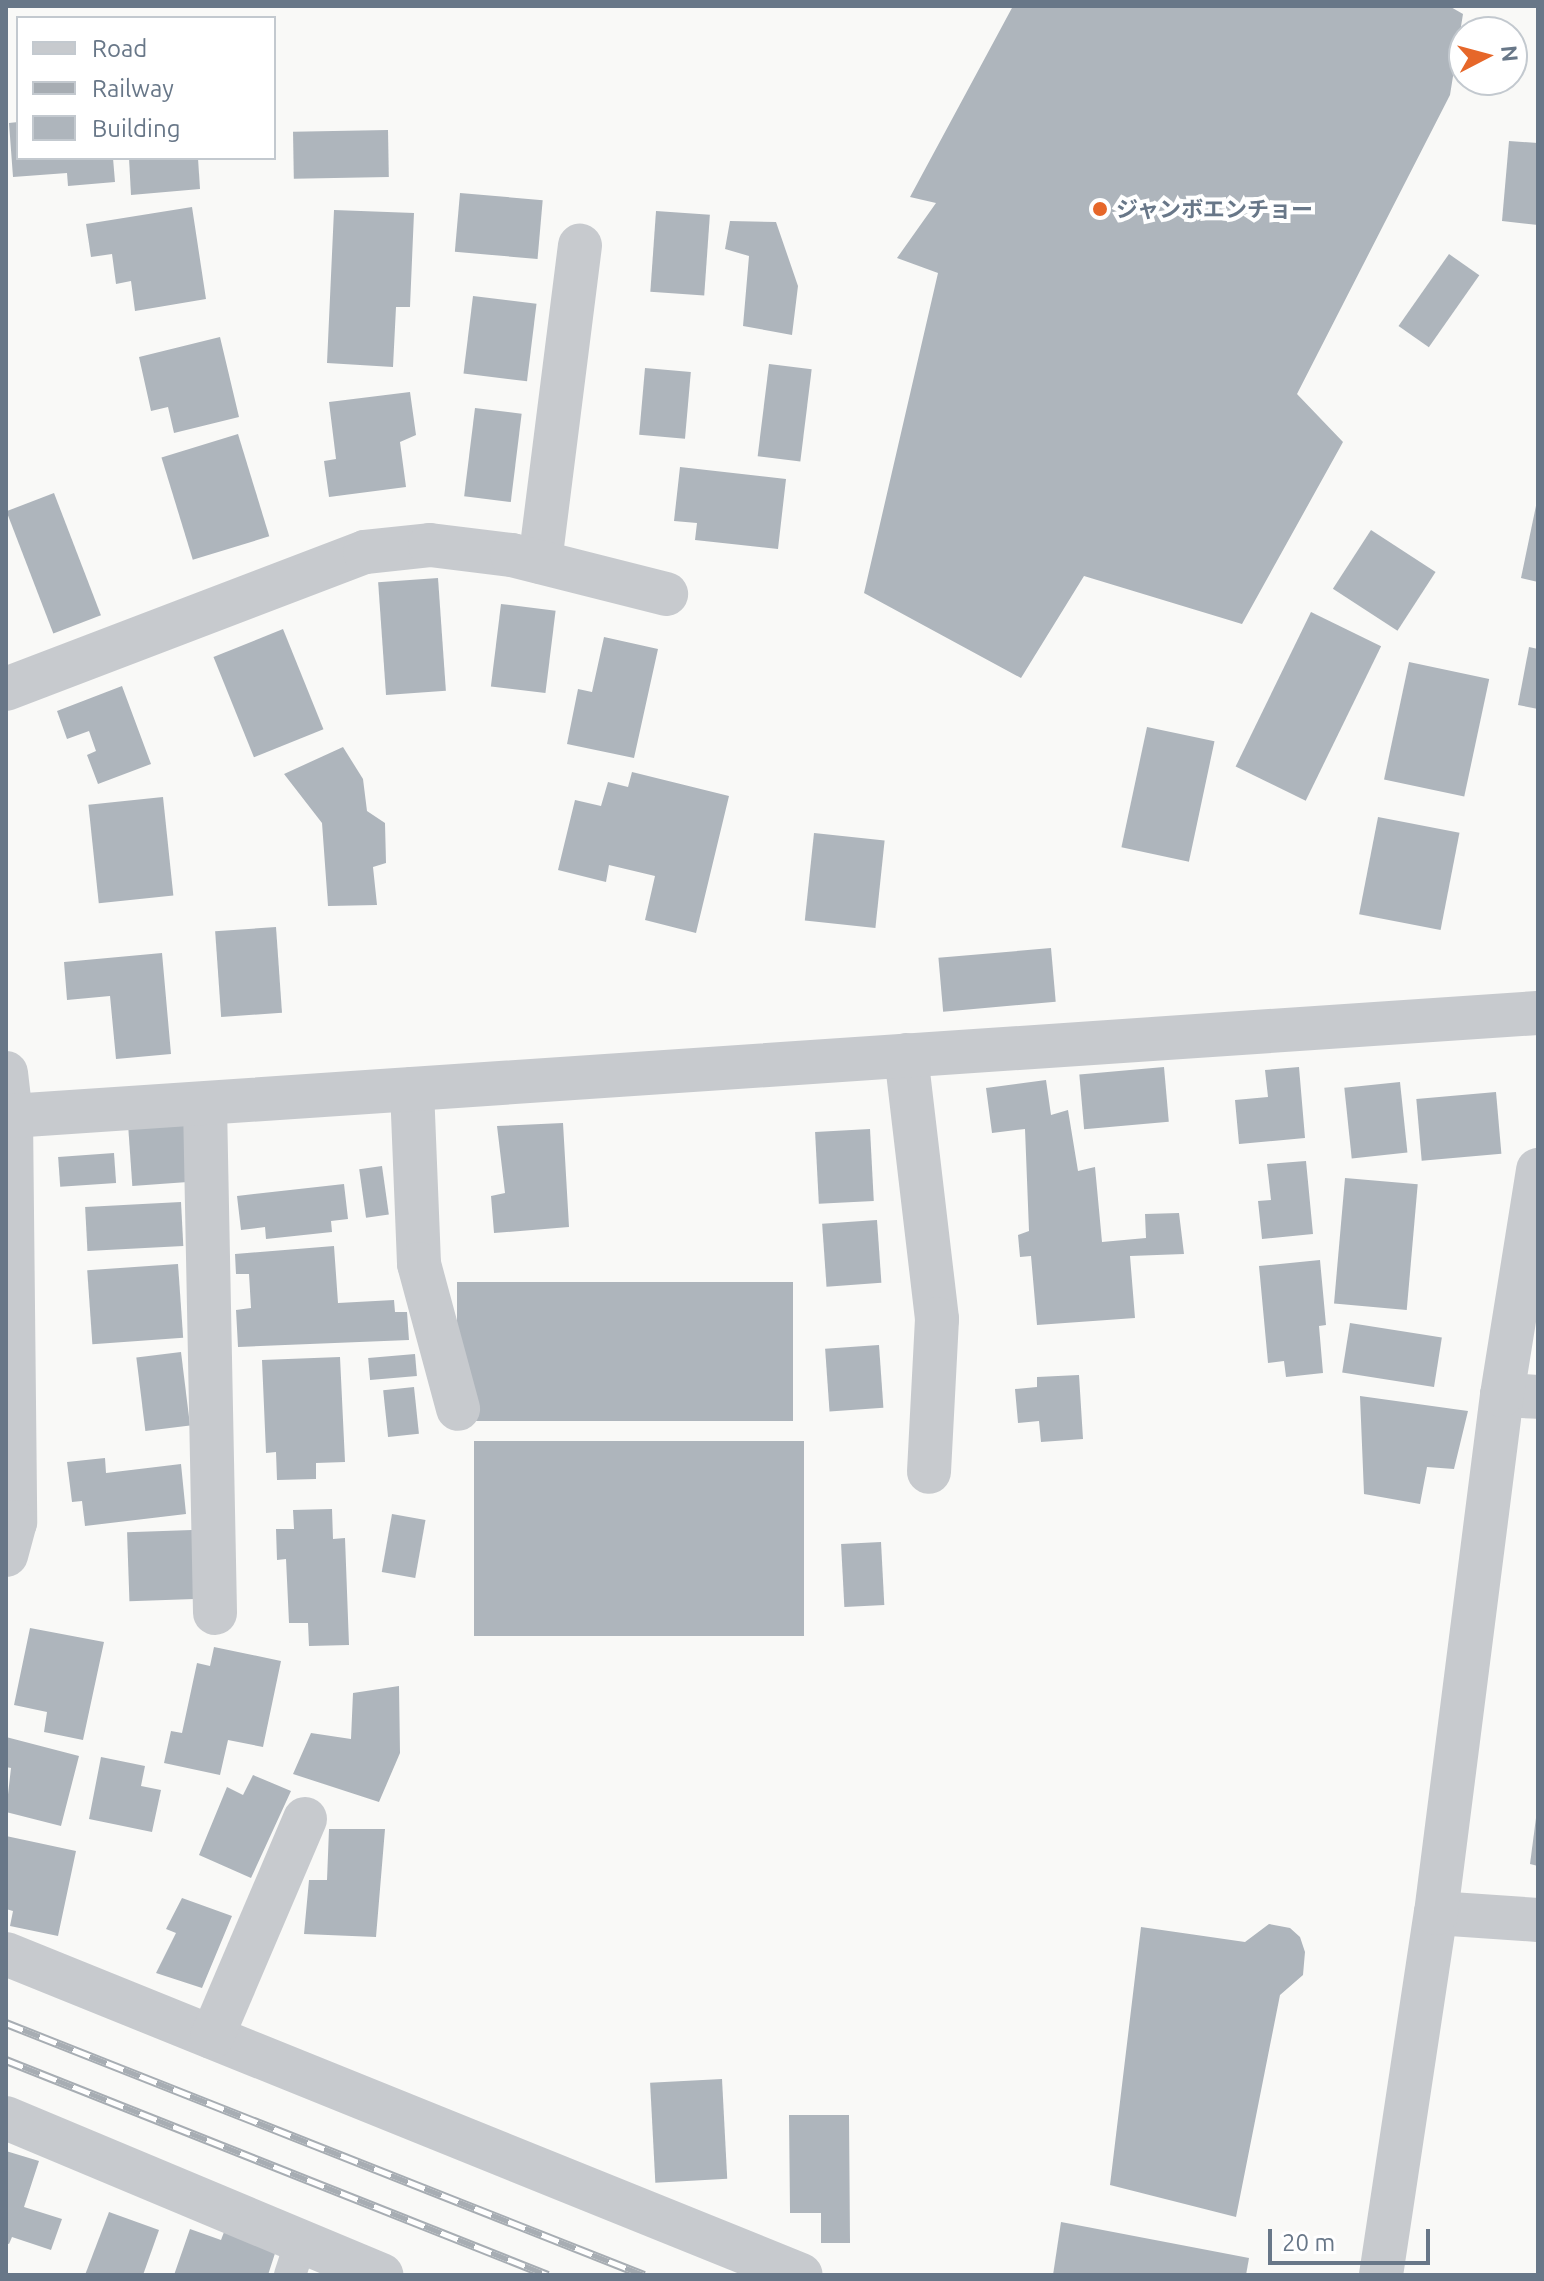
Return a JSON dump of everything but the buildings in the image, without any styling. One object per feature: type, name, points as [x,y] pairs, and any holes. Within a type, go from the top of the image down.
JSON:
[{"type":"street","points":[[540,562],[580,246]]},
{"type":"street","points":[[6,689],[365,552],[430,545],[512,555],[666,594]]},
{"type":"street","points":[[11,1116],[1538,1013]]},
{"type":"street","points":[[906,1055],[937,1319],[929,1472]]},
{"type":"street","points":[[6,1073],[11,1116],[15,1522],[6,1555]]},
{"type":"street","points":[[412,1089],[419,1264],[458,1409]]},
{"type":"street","points":[[205,1105],[215,1613]]},
{"type":"street","points":[[1381,2275],[1520,1396],[1538,1170]]},
{"type":"street","points":[[212,2037],[305,1819]]},
{"type":"street","points":[[1436,1913],[1538,1920]]},
{"type":"street","points":[[6,1954],[801,2275]]},
{"type":"street","points":[[6,2118],[295,2258],[381,2275]]},
{"type":"railway","points":[[6,2023],[644,2275]]},
{"type":"railway","points":[[6,2060],[548,2275]]},
{"type":"place","name":"ジャンボエンチョー","points":[[1100,209]]}]
